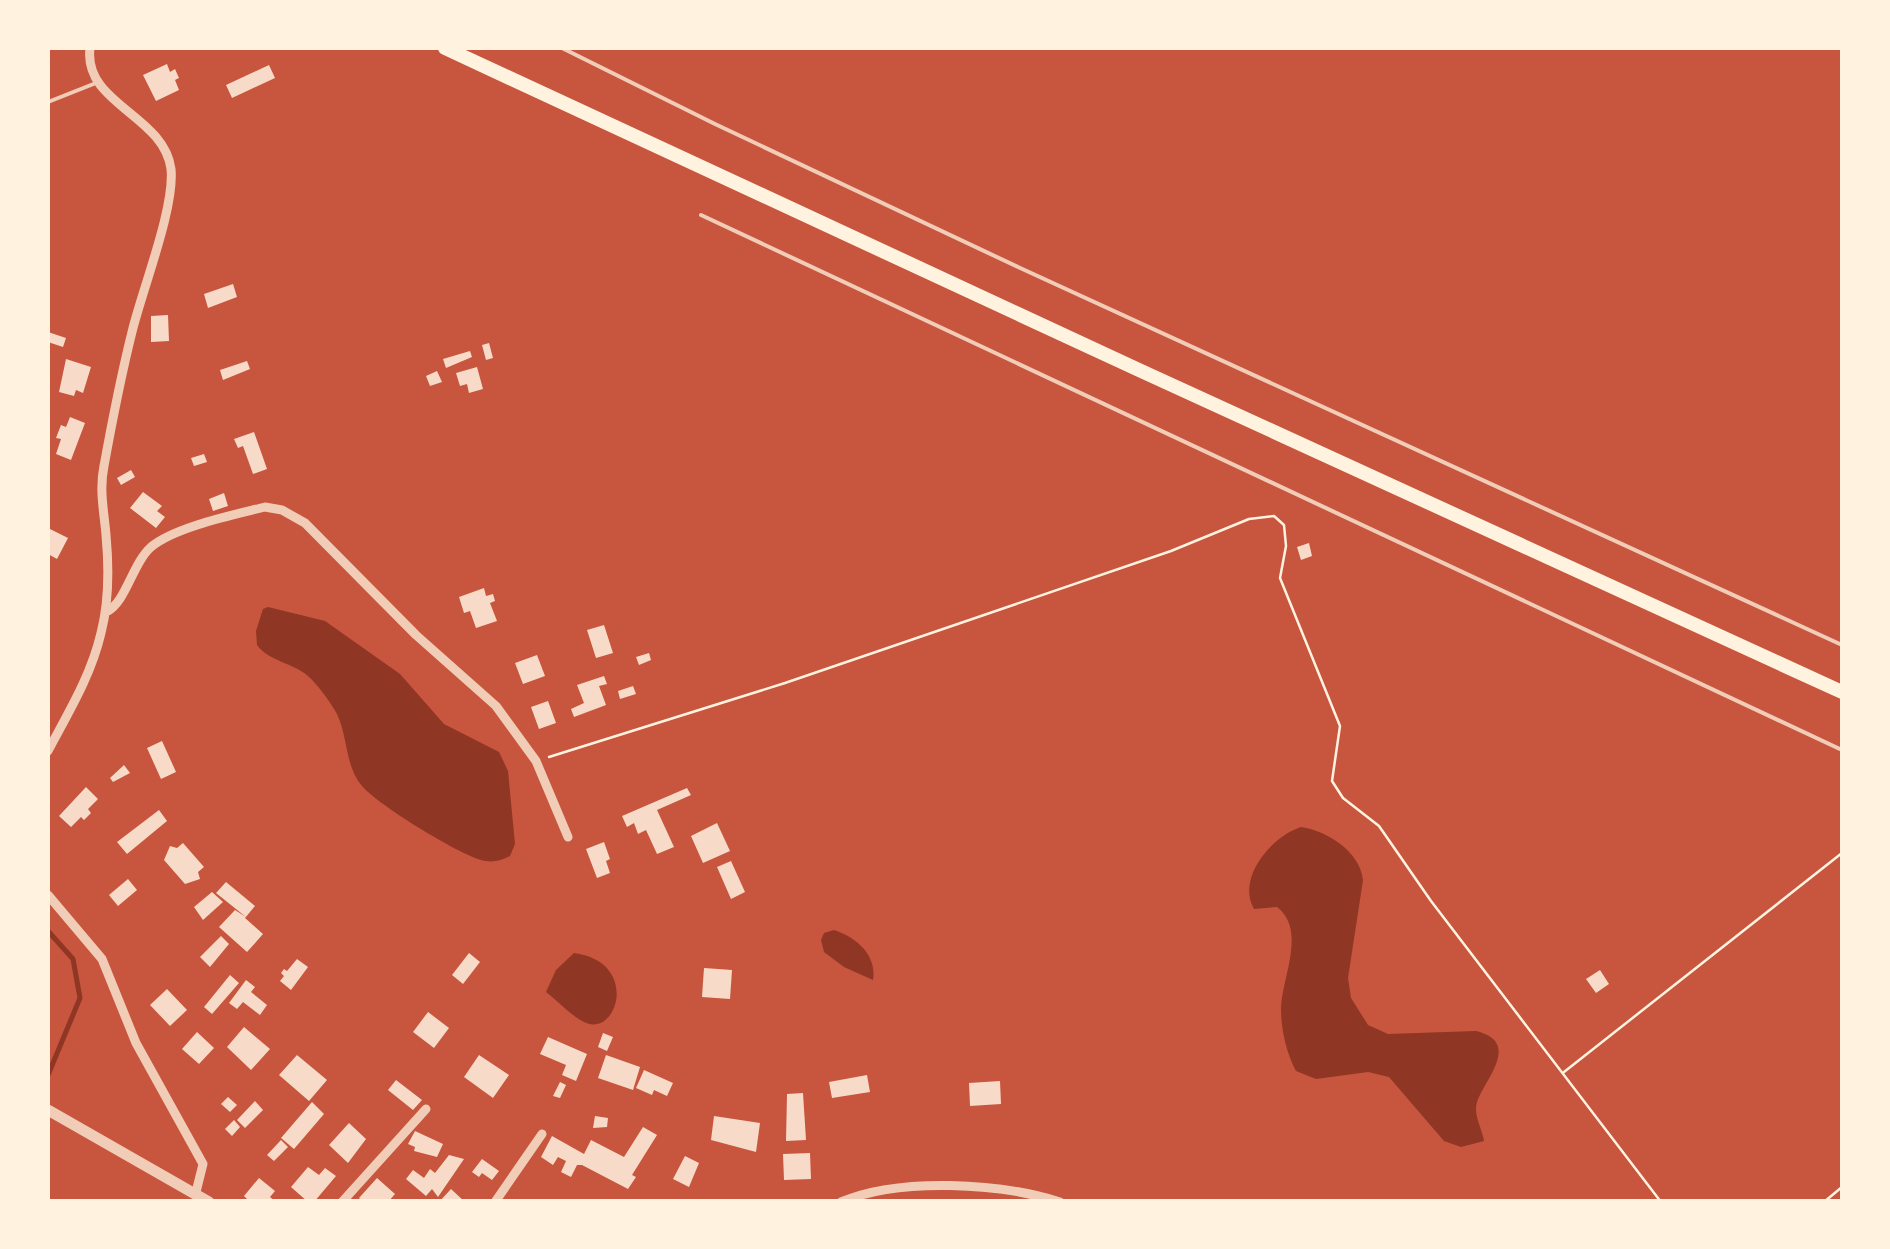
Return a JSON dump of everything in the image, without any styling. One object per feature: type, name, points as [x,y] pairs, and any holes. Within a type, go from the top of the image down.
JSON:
[{"type":"main road","points":[[445,48],[1842,692]]},
{"type":"street","points":[[48,751],[95,657],[106,612],[108,561],[102,472],[171,179],[170,164],[156,136],[96,84],[90,48]]},
{"type":"street","points":[[106,612],[117,604],[142,557],[162,540],[264,506],[282,510],[305,523],[416,635],[496,706],[536,761],[568,838]]},
{"type":"street","points":[[48,895],[102,959],[136,1044],[203,1164],[196,1192]]},
{"type":"street","points":[[342,1202],[426,1109]]},
{"type":"street","points":[[50,1111],[210,1202]]},
{"type":"street","points":[[495,1202],[542,1134]]},
{"type":"street","points":[[841,1202],[920,1186],[996,1188],[1030,1192],[1060,1202]]},
{"type":"lane","points":[[562,48],[1018,267],[1842,645]]},
{"type":"lane","points":[[48,102],[96,84]]},
{"type":"lane","points":[[702,214],[1842,750]]},
{"type":"path","points":[[536,761],[1172,552],[1249,519],[1274,516],[1284,525],[1286,546],[1280,578],[1340,726],[1332,781],[1343,798],[1379,826],[1661,1202]]},
{"type":"path","points":[[1563,1073],[1842,853]]},
{"type":"path","points":[[1824,1202],[1842,1187]]},
{"type":"shaded area","points":[[263,609],[325,621],[400,674],[444,724],[499,752],[508,771],[515,844],[510,856],[489,861],[470,856],[400,816],[362,786],[352,770],[337,714],[326,697],[308,676],[269,656],[257,645],[256,631]]},
{"type":"shaded area","points":[[1301,827],[1341,844],[1361,870],[1363,880],[1348,978],[1351,998],[1368,1025],[1388,1034],[1476,1031],[1490,1036],[1497,1044],[1497,1062],[1476,1107],[1484,1141],[1461,1147],[1444,1141],[1389,1077],[1368,1072],[1316,1079],[1296,1071],[1281,1016],[1291,955],[1290,928],[1277,907],[1254,909],[1250,884],[1253,872],[1269,849]]},
{"type":"shaded area","points":[[834,930],[863,948],[872,963],[873,980],[844,967],[824,952],[824,933]]},
{"type":"shaded area","points":[[574,953],[595,959],[615,983],[613,1010],[606,1020],[596,1024],[579,1019],[546,992],[556,970]]},
{"type":"building","points":[[167,64],[170,72],[175,69],[179,90],[156,101],[143,75]]},
{"type":"building","points":[[269,65],[275,78],[232,98],[226,85]]},
{"type":"building","points":[[233,284],[237,297],[208,308],[204,294]]},
{"type":"building","points":[[168,315],[169,341],[151,342],[151,316]]},
{"type":"building","points":[[48,332],[66,338],[63,347],[48,342]]},
{"type":"building","points":[[489,343],[493,358],[486,360],[482,345]]},
{"type":"building","points":[[470,351],[472,357],[446,368],[443,359]]},
{"type":"building","points":[[66,359],[91,367],[83,393],[76,390],[74,396],[59,392]]},
{"type":"building","points":[[247,361],[250,369],[223,380],[220,370]]},
{"type":"building","points":[[477,367],[483,389],[469,393],[467,384],[460,386],[456,373]]},
{"type":"building","points":[[437,371],[442,382],[430,386],[426,376]]},
{"type":"building","points":[[70,417],[85,423],[71,460],[56,454],[61,439],[56,438],[61,425],[66,427]]},
{"type":"building","points":[[254,432],[267,469],[253,474],[243,446],[238,448],[234,439]]},
{"type":"building","points":[[204,454],[207,462],[194,466],[191,458]]},
{"type":"building","points":[[131,470],[135,477],[121,485],[117,478]]},
{"type":"building","points":[[143,492],[162,506],[157,511],[165,517],[156,528],[130,508]]},
{"type":"building","points":[[224,493],[228,506],[213,511],[209,499]]},
{"type":"building","points":[[48,528],[68,538],[57,559],[48,554]]},
{"type":"building","points":[[1309,543],[1312,556],[1301,560],[1297,547]]},
{"type":"building","points":[[484,588],[486,596],[493,594],[495,601],[490,603],[497,621],[476,628],[470,611],[464,613],[459,597]]},
{"type":"building","points":[[604,625],[613,653],[596,658],[587,630]]},
{"type":"building","points":[[649,653],[651,660],[639,665],[636,657]]},
{"type":"building","points":[[537,655],[545,676],[523,684],[515,663]]},
{"type":"building","points":[[604,676],[607,684],[599,686],[606,705],[574,717],[571,709],[584,703],[577,685]]},
{"type":"building","points":[[633,686],[636,694],[620,699],[618,691]]},
{"type":"building","points":[[548,701],[556,723],[539,729],[531,707]]},
{"type":"building","points":[[162,741],[176,772],[161,779],[147,748]]},
{"type":"building","points":[[124,765],[130,773],[113,782],[110,778]]},
{"type":"building","points":[[86,787],[98,799],[88,809],[91,813],[71,827],[59,816]]},
{"type":"building","points":[[687,788],[691,795],[657,810],[674,847],[657,854],[646,830],[638,834],[634,823],[627,827],[622,816]]},
{"type":"building","points":[[159,810],[167,821],[127,854],[117,842]]},
{"type":"building","points":[[717,823],[730,851],[703,863],[691,836]]},
{"type":"building","points":[[604,842],[610,873],[597,878],[586,849]]},
{"type":"building","points":[[183,843],[204,867],[198,872],[200,879],[185,884],[164,860],[170,846],[177,848]]},
{"type":"building","points":[[731,861],[745,892],[731,899],[717,867]]},
{"type":"building","points":[[128,879],[137,890],[118,906],[109,895]]},
{"type":"building","points":[[226,882],[255,906],[246,917],[216,893]]},
{"type":"building","points":[[212,892],[223,902],[203,920],[194,907]]},
{"type":"building","points":[[235,910],[263,934],[247,952],[219,927]]},
{"type":"building","points":[[221,936],[229,944],[210,967],[200,957]]},
{"type":"building","points":[[469,953],[480,962],[463,984],[452,975]]},
{"type":"building","points":[[297,959],[308,967],[291,990],[280,981],[284,976],[281,973]]},
{"type":"building","points":[[704,968],[732,970],[730,999],[702,997]]},
{"type":"building","points":[[1600,970],[1609,984],[1596,993],[1586,979]]},
{"type":"building","points":[[230,975],[239,983],[212,1014],[204,1007]]},
{"type":"building","points":[[246,980],[255,987],[251,992],[267,1005],[260,1015],[243,1002],[237,1009],[229,1003]]},
{"type":"building","points":[[167,989],[187,1010],[170,1026],[150,1005]]},
{"type":"building","points":[[428,1012],[449,1028],[434,1048],[413,1032]]},
{"type":"building","points":[[244,1027],[270,1049],[251,1070],[227,1047]]},
{"type":"building","points":[[197,1032],[214,1048],[199,1064],[182,1049]]},
{"type":"building","points":[[603,1033],[613,1037],[607,1051],[598,1047]]},
{"type":"building","points":[[548,1037],[587,1054],[576,1081],[562,1075],[566,1065],[540,1054]]},
{"type":"building","points":[[297,1055],[327,1080],[309,1101],[279,1075]]},
{"type":"building","points":[[479,1055],[509,1075],[493,1098],[464,1077]]},
{"type":"building","points":[[606,1055],[640,1067],[633,1090],[598,1078]]},
{"type":"building","points":[[644,1070],[673,1083],[667,1096],[636,1088]]},
{"type":"building","points":[[867,1075],[870,1092],[832,1098],[829,1082]]},
{"type":"building","points":[[396,1080],[422,1100],[413,1110],[388,1090]]},
{"type":"building","points":[[1000,1081],[1001,1104],[970,1106],[969,1083]]},
{"type":"building","points":[[560,1082],[566,1085],[560,1098],[553,1096]]},
{"type":"building","points":[[803,1093],[806,1140],[786,1141],[787,1094]]},
{"type":"building","points":[[228,1097],[237,1105],[230,1112],[221,1104]]},
{"type":"building","points":[[255,1101],[263,1110],[245,1128],[237,1120]]},
{"type":"building","points":[[312,1102],[324,1114],[294,1149],[281,1138]]},
{"type":"building","points":[[595,1116],[608,1118],[607,1127],[593,1128]]},
{"type":"building","points":[[714,1116],[760,1123],[756,1152],[711,1140]]},
{"type":"building","points":[[234,1120],[240,1127],[232,1136],[225,1129]]},
{"type":"building","points":[[349,1123],[366,1139],[348,1163],[329,1145]]},
{"type":"building","points":[[643,1127],[657,1135],[632,1175],[636,1177],[628,1189],[582,1165],[577,1165],[571,1177],[561,1172],[566,1161],[558,1157],[553,1165],[541,1157],[552,1136],[584,1154],[591,1140],[624,1157]]},
{"type":"building","points":[[415,1131],[443,1144],[437,1157],[414,1151],[415,1147],[408,1144]]},
{"type":"building","points":[[281,1140],[288,1147],[274,1161],[267,1155]]},
{"type":"building","points":[[810,1153],[811,1179],[784,1180],[783,1154]]},
{"type":"building","points":[[449,1155],[464,1159],[438,1197],[432,1189],[426,1196],[406,1179],[413,1170],[424,1178],[430,1169],[435,1173]]},
{"type":"building","points":[[685,1156],[699,1163],[689,1187],[673,1179]]},
{"type":"building","points":[[482,1159],[499,1171],[492,1180],[472,1172]]},
{"type":"building","points":[[308,1167],[319,1175],[325,1168],[336,1176],[314,1202],[308,1202],[291,1187]]},
{"type":"building","points":[[259,1178],[275,1191],[270,1197],[276,1202],[250,1202],[244,1196]]},
{"type":"building","points":[[377,1178],[395,1194],[388,1202],[363,1202],[359,1198]]},
{"type":"building","points":[[451,1189],[465,1202],[439,1202]]},
{"type":"waterway","points":[[48,931],[73,959],[80,998],[48,1075]]}]
